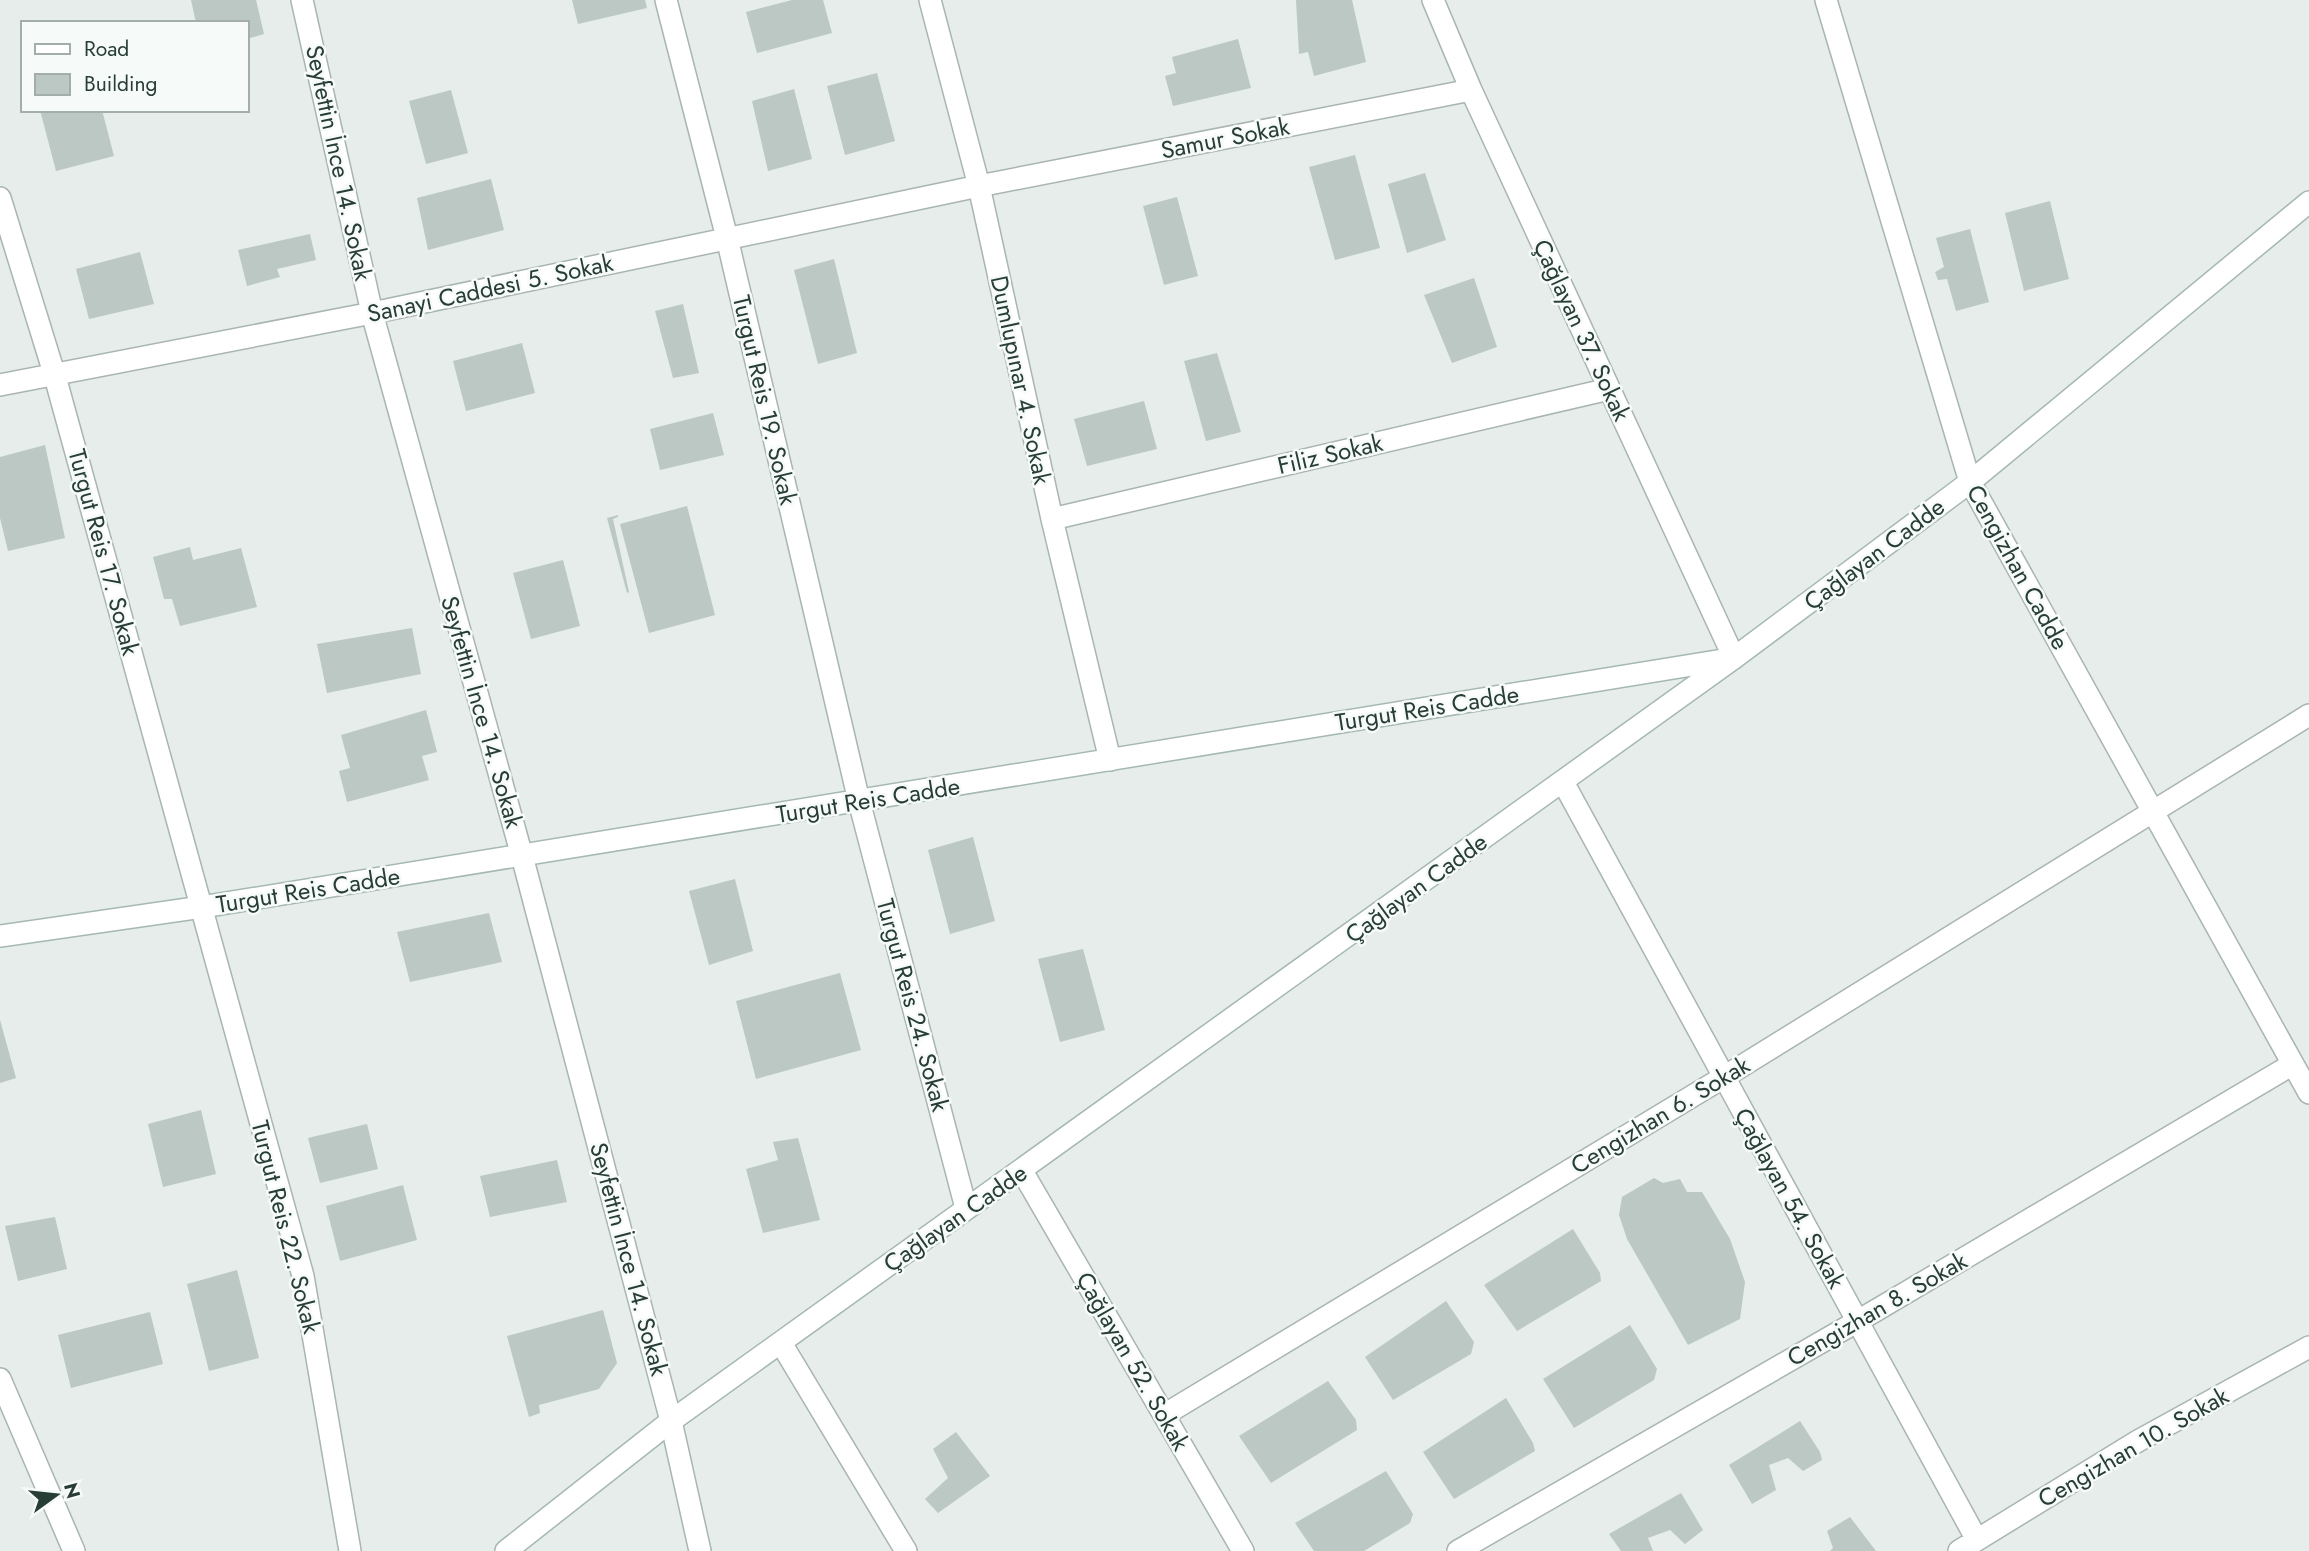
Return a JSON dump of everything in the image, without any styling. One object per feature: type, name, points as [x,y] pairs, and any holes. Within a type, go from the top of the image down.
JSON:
[{"type":"street","name":"Seyfettin İnce 14. Sokak","points":[[302,0],[372,313],[522,856],[671,1421],[700,1551]]},
{"type":"street","name":"Turgut Reis 19. Sokak","points":[[666,0],[727,238],[859,801]]},
{"type":"street","name":"Dumlupınar 4. Sokak","points":[[930,0],[979,186],[1052,519],[1110,760]]},
{"type":"street","name":"Çağlayan 37. Sokak","points":[[1433,0],[1471,90],[1734,658]]},
{"type":"street","name":"Cengizhan Cadde","points":[[1826,0],[1970,482],[2309,1093]]},
{"type":"street","name":"Samur Sokak","points":[[979,186],[1471,90]]},
{"type":"street","name":"Sanayi Caddesi 5. Sokak","points":[[0,385],[372,313],[979,186]]},
{"type":"street","name":"Turgut Reis 17. Sokak","points":[[0,198],[54,373],[202,907]]},
{"type":"street","name":"Çağlayan Cadde","points":[[506,1551],[671,1421],[1563,782],[1970,482],[2309,202]]},
{"type":"street","name":"Filiz Sokak","points":[[1052,519],[1609,389]]},
{"type":"street","name":"Turgut Reis Cadde","points":[[0,936],[522,856],[1734,658]]},
{"type":"street","name":"Cengizhan 6. Sokak","points":[[1164,1415],[1724,1077],[2309,715]]},
{"type":"street","name":"Çağlayan 54. Sokak","points":[[1563,782],[1858,1321],[1968,1546]]},
{"type":"street","name":"Turgut Reis 24. Sokak","points":[[859,801],[966,1208]]},
{"type":"street","name":"Turgut Reis 22. Sokak","points":[[202,907],[303,1276],[350,1551]]},
{"type":"street","name":"Cengizhan 8. Sokak","points":[[1458,1551],[1858,1321],[2293,1064]]},
{"type":"street","name":"Çağlayan 52. Sokak","points":[[1022,1171],[1243,1551]]},
{"type":"street","points":[[781,1343],[906,1551]]},
{"type":"street","name":"Cengizhan 10. Sokak","points":[[1968,1546],[2138,1441],[2309,1347]]},
{"type":"street","points":[[0,1379],[74,1551]]},
{"type":"building","points":[[191,0],[256,0],[264,34],[248,39],[248,21],[196,21]]},
{"type":"building","points":[[572,0],[645,0],[647,8],[578,24]]},
{"type":"building","points":[[792,0],[823,0],[832,33],[757,53],[746,12]]},
{"type":"building","points":[[1296,0],[1352,0],[1366,62],[1314,76],[1308,52],[1299,54]]},
{"type":"building","points":[[1238,39],[1251,88],[1173,106],[1165,76],[1176,73],[1172,57]]},
{"type":"building","points":[[877,73],[895,141],[845,155],[827,86]]},
{"type":"building","points":[[794,89],[812,159],[768,171],[752,101]]},
{"type":"building","points":[[451,90],[468,153],[426,164],[409,101]]},
{"type":"building","points":[[41,112],[103,112],[114,156],[56,171]]},
{"type":"building","points":[[1355,155],[1380,248],[1335,260],[1309,167]]},
{"type":"building","points":[[1425,173],[1446,240],[1407,253],[1388,184]]},
{"type":"building","points":[[491,179],[504,230],[428,250],[417,198]]},
{"type":"building","points":[[1177,197],[1198,276],[1164,285],[1143,206]]},
{"type":"building","points":[[2050,201],[2069,279],[2024,291],[2005,213]]},
{"type":"building","points":[[1970,229],[1989,302],[1956,311],[1947,279],[1938,280],[1935,272],[1944,267],[1936,238]]},
{"type":"building","points":[[310,234],[316,260],[277,269],[280,277],[247,286],[238,250]]},
{"type":"building","points":[[140,252],[154,304],[89,319],[76,269]]},
{"type":"building","points":[[834,259],[857,353],[818,364],[794,270]]},
{"type":"building","points":[[1474,278],[1497,347],[1452,363],[1424,295]]},
{"type":"building","points":[[683,304],[699,373],[673,378],[655,311]]},
{"type":"building","points":[[522,343],[535,393],[466,411],[453,361]]},
{"type":"building","points":[[1217,353],[1241,432],[1206,441],[1184,361]]},
{"type":"building","points":[[1144,401],[1157,449],[1087,466],[1074,419]]},
{"type":"building","points":[[713,413],[724,455],[660,470],[650,429]]},
{"type":"building","points":[[45,445],[65,538],[8,551],[0,518],[0,457]]},
{"type":"building","points":[[687,506],[715,615],[649,633],[620,524]]},
{"type":"building","points":[[618,515],[613,519],[629,592],[627,593],[607,518]]},
{"type":"building","points":[[190,547],[193,560],[241,548],[257,607],[180,626],[172,599],[164,599],[153,557]]},
{"type":"building","points":[[563,560],[580,626],[531,639],[513,573]]},
{"type":"building","points":[[412,628],[421,674],[327,693],[317,644]]},
{"type":"building","points":[[426,710],[437,752],[422,756],[429,780],[347,802],[339,771],[350,768],[341,735]]},
{"type":"building","points":[[973,837],[995,921],[950,934],[928,850]]},
{"type":"building","points":[[735,879],[753,951],[709,965],[689,891]]},
{"type":"building","points":[[489,913],[502,962],[410,982],[397,932]]},
{"type":"building","points":[[1083,949],[1105,1030],[1060,1042],[1038,959]]},
{"type":"building","points":[[840,973],[861,1050],[756,1079],[736,1001]]},
{"type":"building","points":[[0,1020],[16,1078],[0,1083]]},
{"type":"building","points":[[201,1110],[216,1174],[163,1187],[148,1124]]},
{"type":"building","points":[[367,1124],[378,1169],[320,1183],[308,1138]]},
{"type":"building","points":[[798,1138],[820,1220],[763,1233],[746,1169],[778,1160],[773,1142]]},
{"type":"building","points":[[557,1160],[567,1202],[490,1217],[480,1176]]},
{"type":"building","points":[[1654,1178],[1663,1183],[1680,1179],[1687,1192],[1702,1192],[1730,1239],[1745,1282],[1740,1319],[1688,1345],[1627,1239],[1619,1215],[1622,1197]]},
{"type":"building","points":[[403,1185],[417,1240],[340,1261],[326,1206]]},
{"type":"building","points":[[55,1217],[67,1269],[18,1281],[5,1226]]},
{"type":"building","points":[[1573,1229],[1600,1273],[1601,1281],[1517,1331],[1484,1285]]},
{"type":"building","points":[[237,1270],[259,1358],[209,1371],[187,1284]]},
{"type":"building","points":[[1446,1301],[1474,1342],[1471,1354],[1393,1400],[1365,1357]]},
{"type":"building","points":[[603,1310],[617,1363],[599,1389],[539,1405],[540,1413],[529,1417],[507,1336]]},
{"type":"building","points":[[150,1312],[163,1364],[71,1388],[58,1335]]},
{"type":"building","points":[[1630,1325],[1657,1369],[1654,1380],[1574,1428],[1543,1379]]},
{"type":"building","points":[[1328,1381],[1356,1420],[1357,1430],[1271,1483],[1239,1436]]},
{"type":"building","points":[[1506,1398],[1535,1451],[1454,1499],[1423,1452]]},
{"type":"building","points":[[1800,1421],[1820,1452],[1822,1460],[1803,1471],[1788,1458],[1769,1465],[1776,1490],[1752,1504],[1729,1465]]},
{"type":"building","points":[[956,1432],[990,1476],[938,1513],[925,1499],[948,1478],[933,1449]]},
{"type":"building","points":[[1386,1471],[1413,1514],[1410,1523],[1364,1551],[1314,1551],[1295,1523]]},
{"type":"building","points":[[1681,1493],[1703,1530],[1685,1544],[1670,1530],[1648,1538],[1653,1551],[1621,1551],[1609,1534]]},
{"type":"building","points":[[1850,1517],[1876,1551],[1830,1551],[1833,1548],[1827,1531]]}]
